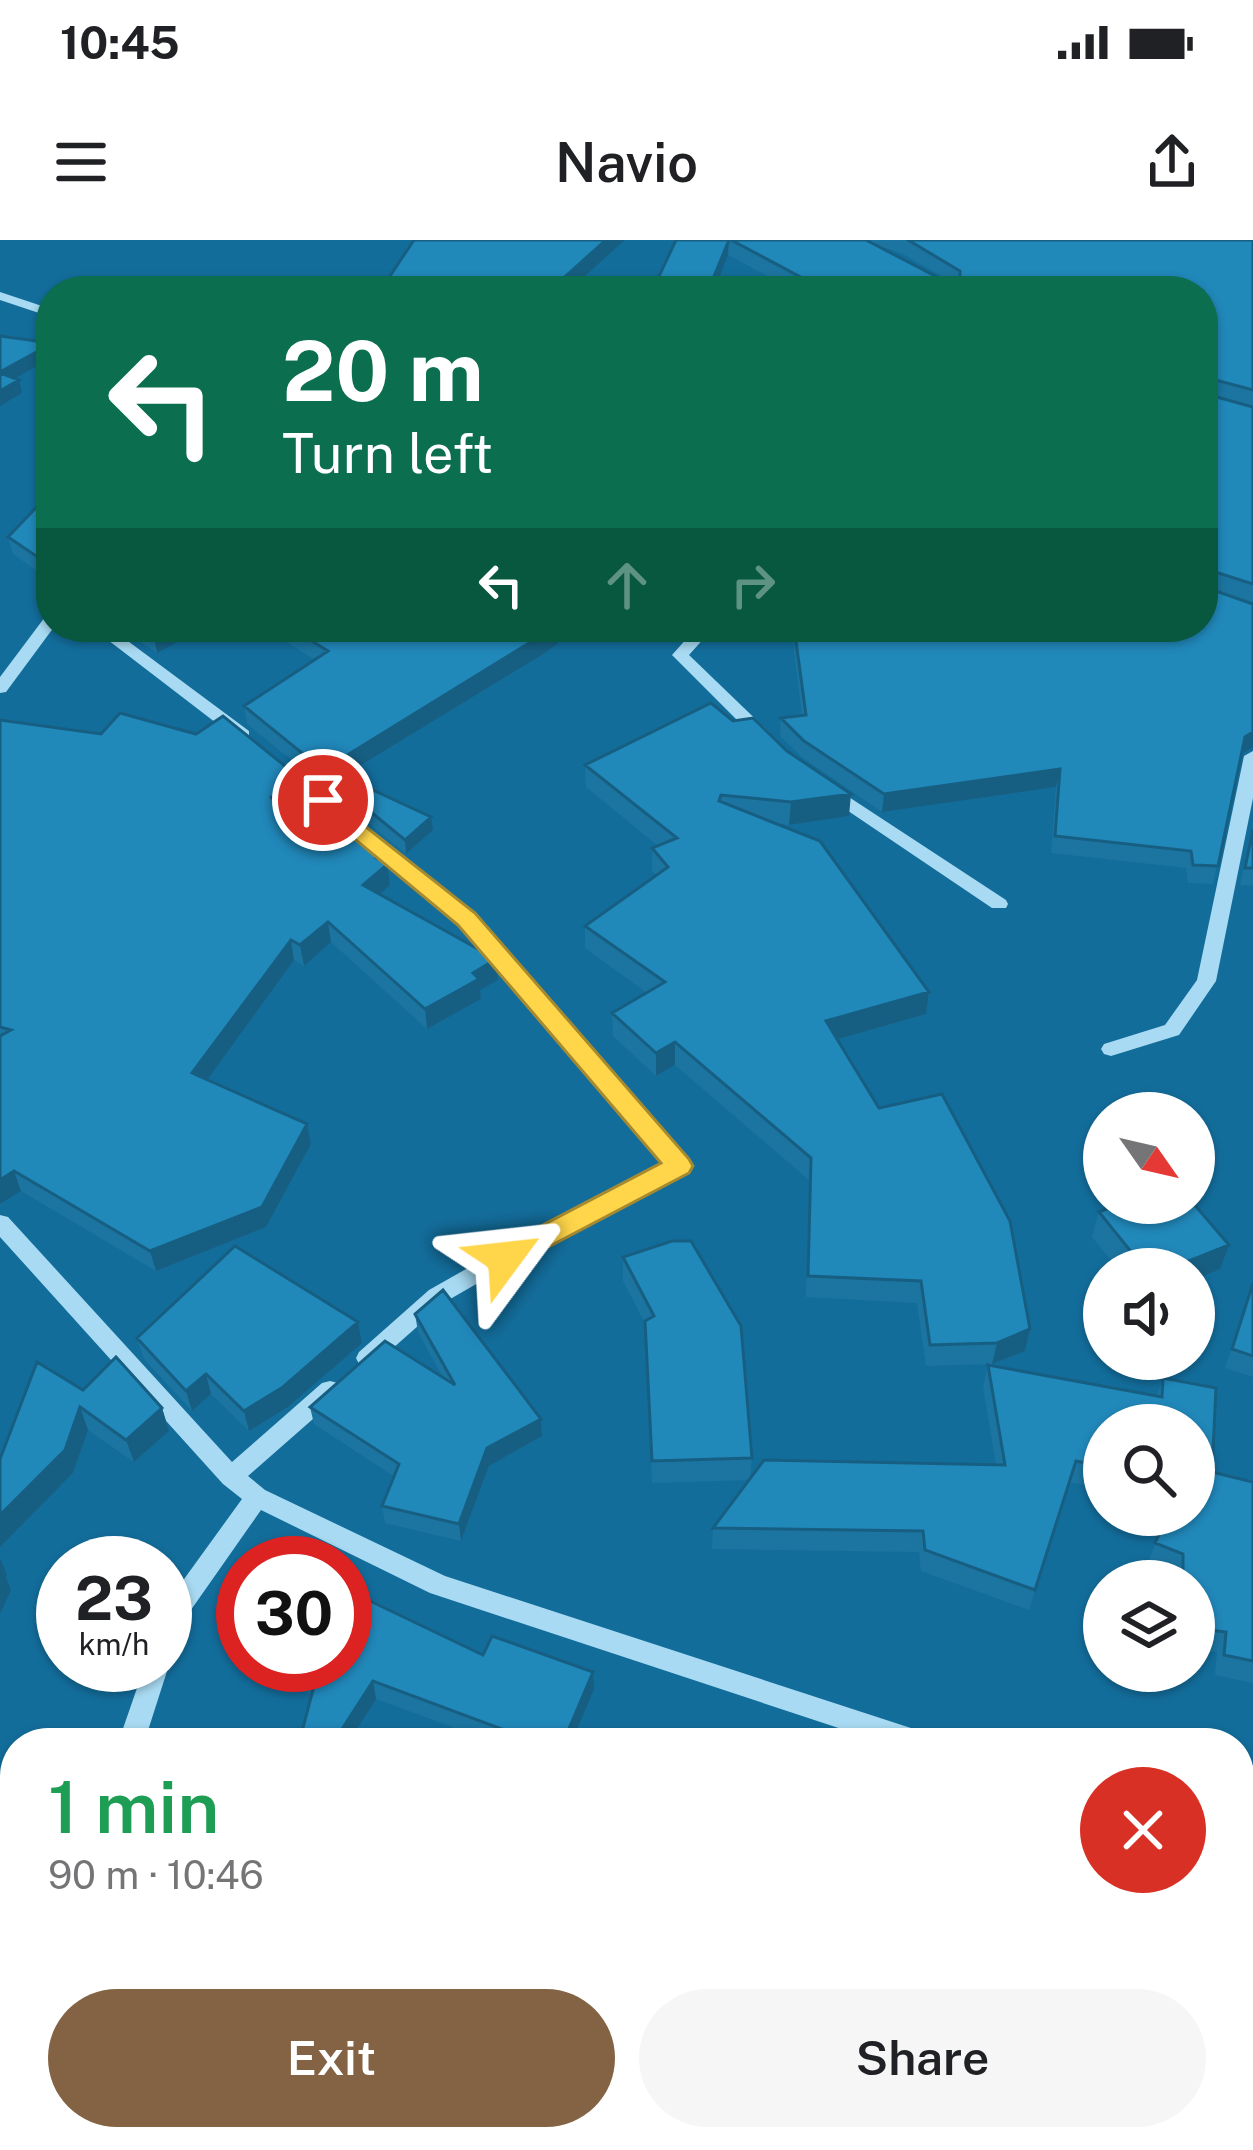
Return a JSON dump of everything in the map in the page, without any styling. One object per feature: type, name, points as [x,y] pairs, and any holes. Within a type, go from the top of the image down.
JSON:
[{"type":"street","points":[[0,296],[36,308]]},
{"type":"street","points":[[0,688],[36,640]]},
{"type":"street","points":[[119,642],[269,756]]},
{"type":"street","points":[[692,642],[680,655],[777,750]]},
{"type":"street","points":[[1111,1049],[1172,1030],[1206,981],[1253,756]]},
{"type":"street","points":[[812,778],[999,904]]},
{"type":"street","points":[[231,1477],[437,1296],[572,1219],[680,1166],[467,919],[341,815]]},
{"type":"street","points":[[0,1223],[231,1477],[257,1497],[440,1585],[874,1728]]},
{"type":"street","points":[[192,1588],[257,1497]]},
{"type":"street","points":[[136,1728],[148,1692]]},
{"type":"building","points":[[414,240],[606,240],[566,276],[390,276]]},
{"type":"building","points":[[676,240],[729,240],[714,276],[659,276]]},
{"type":"building","points":[[731,240],[866,240],[935,276],[799,276]]},
{"type":"building","points":[[908,240],[1253,240],[1253,390],[1218,381],[1218,276],[960,276],[960,271]]},
{"type":"building","points":[[0,336],[36,341],[36,352],[0,372]]},
{"type":"building","points":[[0,373],[19,380],[0,391]]},
{"type":"building","points":[[1218,397],[1253,407],[1253,584],[1218,573]]},
{"type":"building","points":[[36,508],[36,556],[8,537]]},
{"type":"building","points":[[1218,592],[1253,604],[1253,732],[1245,737],[1218,866],[1193,865],[1191,851],[1055,836],[1060,769],[884,794],[804,741],[781,718],[806,715],[796,642],[1218,642]]},
{"type":"building","points":[[313,642],[531,642],[323,770],[244,706],[328,651]]},
{"type":"building","points":[[711,703],[733,721],[753,718],[787,751],[851,794],[791,802],[721,795],[719,801],[820,841],[929,992],[826,1021],[879,1108],[942,1094],[1010,1221],[1030,1329],[997,1343],[930,1345],[921,1281],[808,1276],[811,1158],[675,1042],[656,1053],[612,1013],[665,982],[585,926],[668,867],[652,848],[677,838],[585,765]]},
{"type":"building","points":[[120,713],[196,734],[223,716],[301,779],[270,798],[313,789],[386,849],[376,858],[388,864],[363,885],[496,959],[473,973],[479,979],[425,1009],[328,922],[300,945],[291,940],[192,1073],[307,1124],[262,1207],[150,1251],[14,1171],[0,1180],[0,1036],[11,1030],[0,1027],[0,720],[101,734]]},
{"type":"building","points":[[362,785],[431,817],[405,840],[343,789]]},
{"type":"building","points":[[1253,829],[1253,868],[1245,868]]},
{"type":"building","points":[[1109,1224],[1211,1224],[1229,1245],[1215,1251],[1128,1248]]},
{"type":"building","points":[[672,1241],[691,1241],[741,1326],[752,1458],[652,1461],[645,1321],[654,1316],[623,1257]]},
{"type":"building","points":[[235,1246],[358,1322],[283,1387],[244,1411],[206,1374],[186,1391],[137,1338]]},
{"type":"building","points":[[1253,1283],[1253,1356],[1232,1349]]},
{"type":"building","points":[[443,1290],[541,1419],[487,1448],[459,1524],[382,1506],[399,1464],[310,1407],[385,1341],[455,1385],[415,1314]]},
{"type":"building","points":[[116,1357],[162,1408],[126,1440],[80,1407],[65,1450],[0,1515],[0,1459],[37,1362],[83,1390]]},
{"type":"building","points":[[988,1365],[1162,1397],[1163,1380],[1216,1388],[1215,1409],[1215,1404],[1083,1404],[1083,1462],[1076,1461],[1035,1590],[925,1550],[923,1531],[713,1528],[764,1460],[1005,1465]]},
{"type":"building","points":[[1215,1473],[1253,1482],[1253,1661],[1224,1655],[1226,1632],[1215,1631],[1215,1560],[1183,1560],[1183,1554],[1155,1543],[1158,1536],[1215,1536]]},
{"type":"building","points":[[372,1602],[483,1655],[492,1636],[593,1672],[569,1728],[499,1728],[373,1681]]},
{"type":"building","points":[[312,1692],[366,1692],[343,1728],[303,1728]]},
{"type":"route","points":[[323,800],[467,919],[680,1166],[505,1258]]}]
